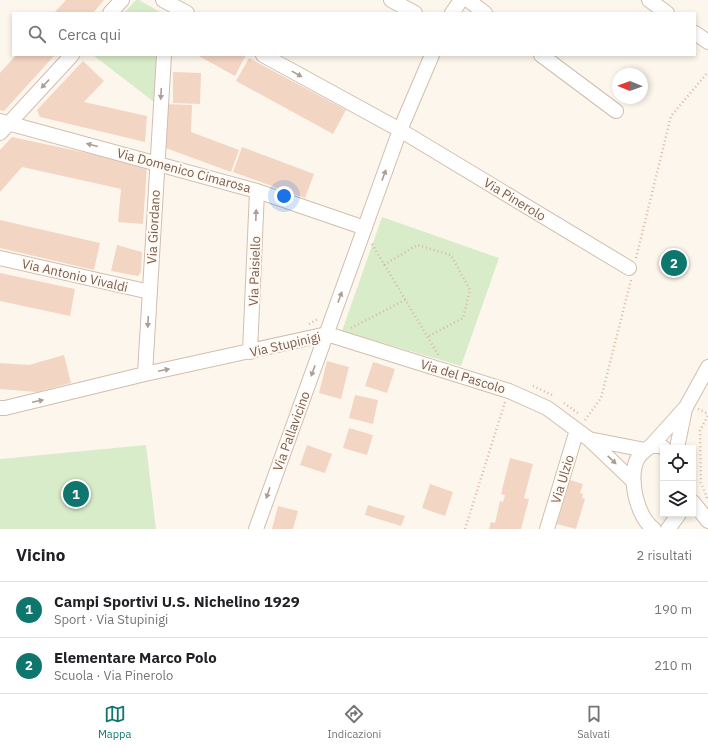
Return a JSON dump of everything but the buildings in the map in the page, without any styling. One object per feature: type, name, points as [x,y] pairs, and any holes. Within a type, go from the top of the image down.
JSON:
[{"type":"street","points":[[111,12],[122,0]]},
{"type":"street","points":[[391,0],[413,12]]},
{"type":"street","points":[[453,12],[461,0]]},
{"type":"street","points":[[468,0],[485,12]]},
{"type":"street","points":[[649,0],[666,12]]},
{"type":"street","points":[[165,5],[183,12]]},
{"type":"street","points":[[696,34],[708,42]]},
{"type":"street","points":[[3,126],[71,56]]},
{"type":"street","name":"Via Giordano","points":[[145,374],[164,56]]},
{"type":"street","name":"Via Pinerolo","points":[[265,56],[400,130],[632,269]]},
{"type":"street","name":"Via Stupinigi","points":[[0,408],[48,399],[145,374],[301,340],[331,331],[400,130],[432,56]]},
{"type":"street","points":[[542,56],[616,111]]},
{"type":"street","name":"Via Domenico Cimarosa","points":[[3,126],[157,162],[257,190],[365,230]]},
{"type":"street","name":"Via Paisiello","points":[[250,352],[257,190]]},
{"type":"street","name":"Via Antonio Vivaldi","points":[[0,258],[150,292]]},
{"type":"street","name":"Via del Pascolo","points":[[331,331],[451,373],[509,390],[547,408],[584,429],[653,448]]},
{"type":"street","name":"Via Pallavicino","points":[[256,529],[331,331]]},
{"type":"street","points":[[654,529],[648,525],[640,514],[634,482],[635,465],[639,456],[653,448],[686,407],[708,367]]},
{"type":"street","points":[[678,445],[686,407]]},
{"type":"street","name":"Via del Pascolo","points":[[584,429],[634,482]]},
{"type":"street","name":"Via Ulzio","points":[[547,529],[584,429]]},
{"type":"street","points":[[637,502],[638,529]]},
{"type":"street","points":[[696,506],[708,521]]},
{"type":"street","points":[[670,529],[677,517]]},
{"type":"path","points":[[584,429],[601,398],[671,116],[708,72]]},
{"type":"path","points":[[365,230],[427,337],[451,373]]},
{"type":"path","points":[[384,265],[417,245],[451,255],[470,290],[463,318],[427,337]]},
{"type":"path","points":[[331,331],[351,328],[405,300]]},
{"type":"path","points":[[301,340],[305,326],[319,318],[331,331]]},
{"type":"path","points":[[331,331],[351,328],[358,330]]},
{"type":"path","points":[[433,354],[446,358]]},
{"type":"path","points":[[529,385],[543,389],[556,398]]},
{"type":"path","points":[[465,529],[509,390]]},
{"type":"path","points":[[563,402],[576,410],[584,429]]},
{"type":"path","points":[[708,415],[700,431],[701,483],[708,500]]},
{"type":"green space","points":[[136,0],[139,0],[160,12],[125,12]]},
{"type":"green space","points":[[94,56],[158,56],[154,102]]},
{"type":"green space","points":[[382,217],[499,258],[461,366],[342,331]]},
{"type":"green space","points":[[146,445],[156,529],[0,529],[0,459]]},
{"type":"place","name":"Elementare Marco Polo","points":[[674,263]]},
{"type":"place","name":"Campi Sportivi U.S. Nichelino 1929","points":[[76,494]]}]
